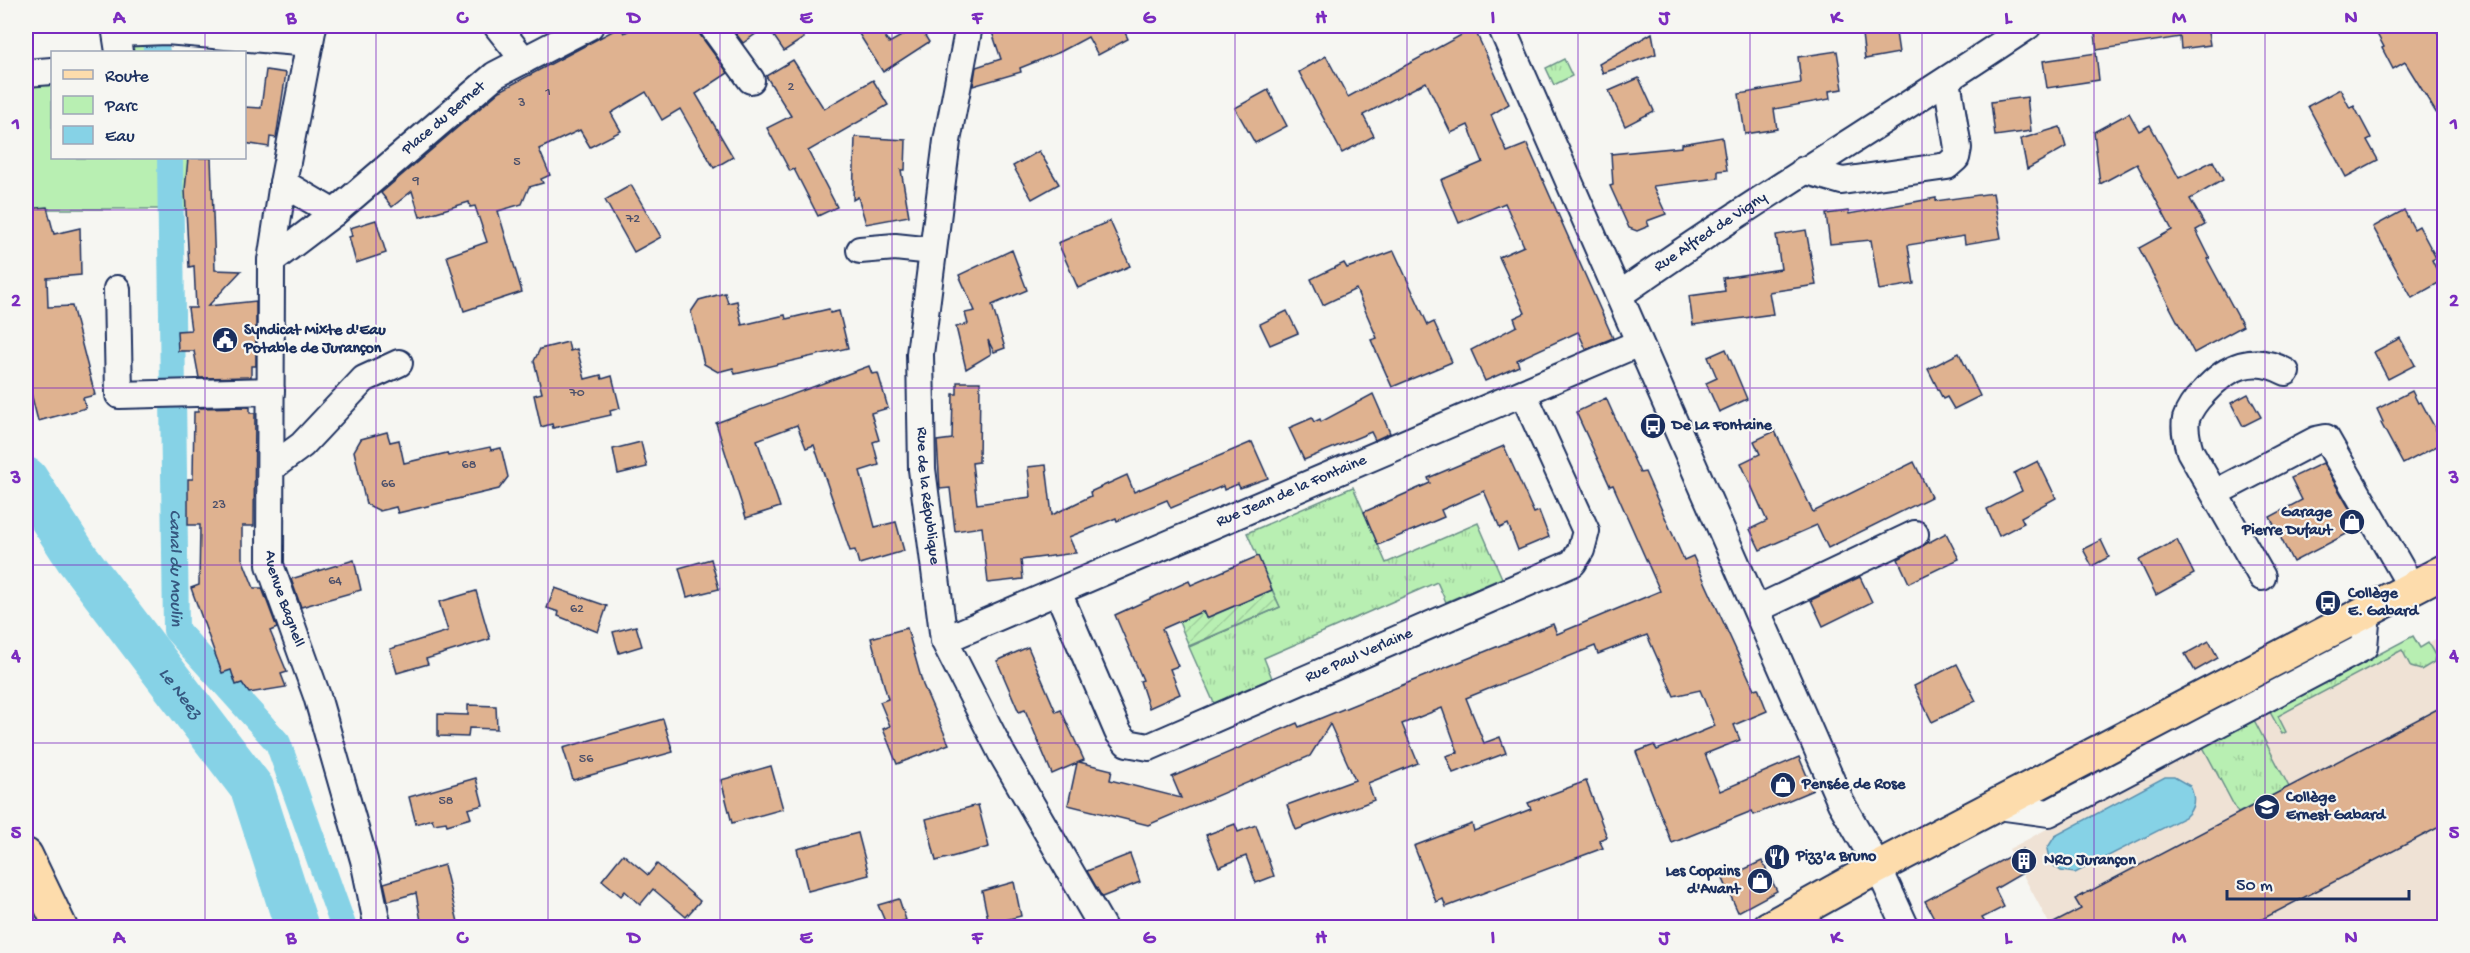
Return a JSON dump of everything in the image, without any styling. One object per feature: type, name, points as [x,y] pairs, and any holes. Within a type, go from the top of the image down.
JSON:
[{"type":"main road","points":[[1768,927],[1878,867],[2445,571]]},
{"type":"main road","points":[[26,855],[61,927]]},
{"type":"street","points":[[497,26],[524,60]]},
{"type":"street","name":"Place du Bernet","points":[[271,261],[334,213],[495,75],[590,26]]},
{"type":"street","points":[[712,26],[751,80]]},
{"type":"street","name":"Rue de la République","points":[[969,26],[947,141],[920,354],[922,469],[944,640],[1002,754],[1103,927]]},
{"type":"street","points":[[1501,26],[1841,803],[1878,867],[1906,927]]},
{"type":"street","name":"Rue Alfred de Vigny","points":[[1619,295],[1804,170],[2028,26]]},
{"type":"street","points":[[125,43],[166,31],[312,34],[283,183],[271,261]]},
{"type":"street","points":[[26,73],[51,71]]},
{"type":"street","points":[[1804,170],[1842,180],[1947,166],[1956,158],[1958,148],[1947,80]]},
{"type":"street","points":[[283,183],[334,213]]},
{"type":"street","points":[[860,250],[895,247],[933,251]]},
{"type":"street","name":"Avenue Bagnell","points":[[271,261],[270,565],[317,696],[364,860],[378,927]]},
{"type":"street","points":[[117,289],[118,395],[271,391]]},
{"type":"street","name":"Rue Jean de la Fontaine","points":[[944,640],[1639,343]]},
{"type":"street","points":[[271,468],[302,445],[364,379],[399,363]]},
{"type":"street","points":[[2262,577],[2190,451],[2185,436],[2186,418],[2197,399],[2224,372],[2242,365],[2271,364],[2286,372]]},
{"type":"street","name":"Rue Paul Verlaine","points":[[1058,592],[1118,732],[1127,743],[1149,747],[1278,693],[1573,563],[1581,550],[1586,531],[1523,393]]},
{"type":"street","points":[[2215,493],[2316,440],[2326,438],[2412,588]]},
{"type":"street","points":[[1757,609],[1915,534]]},
{"type":"shaded area","name":"Collège Ernest Gabard","points":[[2444,634],[2444,927],[2051,927],[2009,849],[2413,636],[2420,648]]},
{"type":"green space","points":[[163,42],[167,51],[134,51],[133,45]]},
{"type":"green space","points":[[1564,59],[1572,76],[1554,85],[1546,68]]},
{"type":"green space","points":[[51,82],[51,159],[188,159],[187,209],[26,209],[26,84]]},
{"type":"green space","points":[[1353,487],[1386,563],[1478,523],[1502,578],[1446,602],[1437,582],[1264,658],[1272,678],[1214,703],[1189,647],[1280,607],[1247,533]]},
{"type":"green space","points":[[1272,590],[1280,607],[1189,646],[1179,622],[1203,611],[1207,618]]},
{"type":"green space","points":[[2413,636],[2420,648],[2428,643],[2435,655],[2434,662],[2421,670],[2411,667],[2402,650],[2278,716],[2286,732],[2282,734],[2270,712]]},
{"type":"green space","points":[[2254,720],[2289,787],[2238,813],[2203,747]]},
{"type":"water","points":[[2165,777],[2174,777],[2190,786],[2194,803],[2185,817],[2075,873],[2061,871],[2050,863],[2047,849],[2055,836]]},
{"type":"building","points":[[637,26],[697,26],[700,35],[728,73],[696,94],[733,157],[714,168],[680,109],[662,120],[646,92],[611,113],[621,131],[590,147],[580,130],[539,149],[550,175],[541,179],[543,183],[529,187],[522,204],[498,211],[522,292],[464,311],[447,256],[487,242],[475,206],[470,207],[469,202],[420,217],[412,191],[392,207],[381,193],[500,91],[620,27],[624,33]]},
{"type":"building","points":[[730,26],[767,26],[743,43]]},
{"type":"building","points":[[767,26],[796,26],[804,38],[784,51]]},
{"type":"building","points":[[854,26],[878,26],[889,43],[919,26],[929,42],[883,72]]},
{"type":"building","points":[[990,26],[1122,26],[1128,39],[1098,55],[1088,37],[1060,52],[1020,68],[1021,72],[973,86],[976,67],[1001,59]]},
{"type":"building","points":[[1861,26],[1895,26],[1899,53],[1865,59]]},
{"type":"building","points":[[2094,26],[2207,26],[2210,45],[2181,49],[2180,37],[2097,50]]},
{"type":"building","points":[[2388,26],[2434,26],[2445,45],[2445,127],[2405,62],[2393,69],[2376,32]]},
{"type":"building","points":[[1474,28],[1509,104],[1491,115],[1507,152],[1527,144],[1613,338],[1586,349],[1578,332],[1517,360],[1519,366],[1485,381],[1471,350],[1517,326],[1514,318],[1525,313],[1499,257],[1524,246],[1505,203],[1459,223],[1441,180],[1483,162],[1468,125],[1451,133],[1426,82],[1363,115],[1374,136],[1342,153],[1299,72],[1326,56],[1348,97]]},
{"type":"building","points":[[1652,33],[1656,54],[1603,73],[1599,64]]},
{"type":"building","points":[[1837,51],[1843,89],[1829,91],[1830,99],[1774,109],[1777,129],[1745,134],[1739,94],[1801,83],[1798,57]]},
{"type":"building","points":[[2096,53],[2099,80],[2047,88],[2043,61]]},
{"type":"building","points":[[793,60],[824,109],[873,80],[888,105],[808,151],[837,207],[818,216],[794,169],[790,171],[767,128],[791,116],[766,76]]},
{"type":"building","points":[[266,70],[286,73],[276,138],[270,137],[269,147],[246,143],[246,107],[261,108]]},
{"type":"building","points":[[1639,78],[1654,111],[1625,126],[1609,91]]},
{"type":"building","points":[[2340,89],[2350,108],[2354,106],[2371,138],[2367,140],[2378,160],[2346,177],[2308,106]]},
{"type":"building","points":[[1268,90],[1287,126],[1255,143],[1235,108]]},
{"type":"building","points":[[2027,97],[2031,131],[1995,136],[1991,102]]},
{"type":"building","points":[[2129,113],[2139,131],[2150,125],[2179,178],[2213,161],[2223,180],[2190,199],[2205,225],[2196,230],[2210,258],[2207,259],[2243,326],[2194,353],[2139,248],[2172,230],[2137,164],[2100,184],[2094,132]]},
{"type":"building","points":[[2060,127],[2066,147],[2027,169],[2021,139]]},
{"type":"building","points":[[855,137],[906,140],[905,170],[901,170],[909,216],[866,224],[858,197],[853,200]]},
{"type":"building","points":[[1722,137],[1727,170],[1718,171],[1718,178],[1653,186],[1666,214],[1647,221],[1649,226],[1637,231],[1629,228],[1610,186],[1613,185],[1611,154],[1682,147],[1682,144]]},
{"type":"building","points":[[1039,151],[1059,184],[1032,199],[1013,166]]},
{"type":"building","points":[[188,159],[211,159],[215,270],[241,271],[208,306],[256,301],[256,366],[251,366],[251,377],[199,378],[194,351],[178,351],[177,331],[191,330],[188,308],[196,308],[194,266],[189,267],[185,190]]},
{"type":"building","points":[[631,185],[661,237],[634,252],[605,200]]},
{"type":"building","points":[[1993,193],[2001,238],[1965,244],[1964,236],[1908,245],[1914,284],[1879,290],[1871,240],[1830,244],[1826,214],[1848,211],[1849,214],[1936,198],[1936,201]]},
{"type":"building","points":[[47,207],[54,234],[80,228],[81,275],[47,278],[48,307],[72,306],[95,395],[83,398],[86,408],[38,421],[26,373],[26,209]]},
{"type":"building","points":[[2404,210],[2414,229],[2419,226],[2436,258],[2432,260],[2442,281],[2412,298],[2373,227]]},
{"type":"building","points":[[376,220],[386,253],[356,263],[349,237],[352,236],[350,228]]},
{"type":"building","points":[[1110,221],[1130,266],[1078,288],[1058,243]]},
{"type":"building","points":[[1806,230],[1816,285],[1769,292],[1773,314],[1693,325],[1689,296],[1725,291],[1723,278],[1781,269],[1776,235]]},
{"type":"building","points":[[1012,250],[1027,290],[992,305],[1005,348],[994,352],[988,340],[991,354],[966,369],[956,327],[968,324],[965,313],[975,311],[959,275]]},
{"type":"building","points":[[1394,251],[1428,325],[1434,322],[1452,362],[1392,387],[1371,340],[1377,338],[1356,289],[1323,305],[1311,279],[1344,263],[1347,268]]},
{"type":"building","points":[[725,293],[728,303],[737,301],[742,325],[785,315],[786,319],[829,309],[830,313],[839,311],[848,348],[735,374],[733,368],[718,372],[704,364],[691,312],[699,300]]},
{"type":"building","points":[[1287,311],[1298,333],[1270,345],[1260,324]]},
{"type":"building","points":[[2400,338],[2415,365],[2388,379],[2374,352]]},
{"type":"building","points":[[568,342],[570,351],[577,349],[585,379],[601,375],[602,379],[612,376],[620,408],[610,411],[611,415],[553,428],[552,424],[541,427],[534,395],[542,393],[534,361],[540,349]]},
{"type":"building","points":[[1726,349],[1747,399],[1719,412],[1706,383],[1717,378],[1708,357]]},
{"type":"building","points":[[1959,353],[1980,396],[1954,409],[1947,397],[1943,399],[1928,369]]},
{"type":"building","points":[[869,366],[872,374],[878,373],[888,408],[871,413],[879,440],[873,442],[879,465],[860,471],[875,527],[896,522],[904,551],[859,564],[855,550],[850,551],[814,445],[806,448],[797,425],[757,440],[780,507],[746,518],[716,423]]},
{"type":"building","points":[[957,382],[980,382],[979,462],[972,463],[977,504],[1031,497],[1028,467],[1046,465],[1052,515],[1091,496],[1090,492],[1127,475],[1134,492],[1252,442],[1268,478],[1240,488],[1238,484],[1224,490],[1223,486],[1171,508],[1167,500],[1117,521],[1116,518],[1069,537],[1076,553],[1021,560],[1023,579],[988,583],[982,527],[955,531],[950,488],[940,489],[937,441],[952,439],[953,394],[957,394]]},
{"type":"building","points":[[2412,391],[2418,403],[2421,402],[2443,443],[2403,464],[2381,423],[2383,422],[2377,409]]},
{"type":"building","points":[[1373,394],[1390,433],[1375,440],[1371,432],[1304,460],[1289,428],[1312,418],[1314,422],[1320,419],[1321,422]]},
{"type":"building","points":[[2248,394],[2261,417],[2243,426],[2231,403]]},
{"type":"building","points":[[1606,398],[1640,473],[1645,472],[1684,560],[1693,556],[1754,689],[1758,688],[1767,711],[1734,725],[1740,740],[1705,754],[1720,791],[1799,757],[1813,790],[1754,815],[1752,811],[1672,843],[1636,752],[1654,745],[1657,750],[1715,726],[1700,690],[1674,696],[1647,635],[1598,654],[1595,646],[1466,698],[1484,743],[1500,737],[1506,753],[1453,773],[1446,756],[1458,752],[1442,708],[1402,724],[1418,763],[1368,783],[1374,800],[1296,830],[1287,805],[1355,780],[1330,724],[1310,756],[1148,825],[1068,805],[1077,763],[1052,774],[1025,710],[1019,712],[997,661],[1028,647],[1056,712],[1061,710],[1084,760],[1079,762],[1112,770],[1110,780],[1181,798],[1172,777],[1297,723],[1299,727],[1553,624],[1557,634],[1660,591],[1613,485],[1610,486],[1576,412]]},
{"type":"building","points":[[250,407],[250,413],[255,413],[254,526],[242,526],[242,558],[254,588],[262,588],[277,628],[270,631],[287,672],[281,674],[286,687],[249,693],[242,683],[236,685],[231,670],[222,673],[191,588],[199,585],[200,525],[188,525],[188,479],[193,479],[194,412],[198,412],[198,408]]},
{"type":"building","points":[[1775,431],[1813,512],[1914,462],[1931,497],[1828,548],[1817,525],[1760,550],[1750,529],[1767,521],[1741,463],[1760,454],[1754,441]]},
{"type":"building","points":[[387,432],[390,442],[399,440],[404,463],[447,453],[448,456],[490,447],[491,450],[501,448],[508,477],[499,489],[398,513],[396,507],[380,511],[366,504],[354,451],[361,439]]},
{"type":"building","points":[[641,442],[647,467],[618,474],[613,449]]},
{"type":"building","points":[[1504,446],[1534,513],[1539,511],[1549,537],[1518,550],[1508,524],[1500,528],[1484,491],[1441,510],[1444,517],[1378,545],[1364,512],[1430,483],[1428,478]]},
{"type":"building","points":[[2038,461],[2056,498],[2021,517],[2024,523],[1999,536],[1987,509],[2022,491],[2014,473]]},
{"type":"building","points":[[2323,463],[2360,527],[2293,562],[2270,517],[2302,500],[2291,478]]},
{"type":"building","points":[[1946,533],[1959,559],[1909,583],[1898,559]]},
{"type":"building","points":[[2101,540],[2109,557],[2092,566],[2083,549]]},
{"type":"building","points":[[2177,540],[2194,574],[2156,595],[2139,560]]},
{"type":"building","points":[[1258,556],[1272,590],[1206,618],[1203,611],[1162,629],[1178,666],[1170,669],[1180,694],[1149,708],[1140,681],[1143,680],[1115,615],[1189,581],[1191,585]]},
{"type":"building","points":[[711,559],[719,589],[687,597],[679,568]]},
{"type":"building","points":[[354,560],[361,590],[301,607],[291,579]]},
{"type":"building","points":[[1860,577],[1872,602],[1823,626],[1811,600]]},
{"type":"building","points":[[555,588],[607,606],[598,632],[558,616],[559,612],[547,608]]},
{"type":"building","points":[[476,591],[490,639],[426,659],[428,664],[397,673],[390,649],[448,631],[439,602]]},
{"type":"building","points":[[636,626],[642,646],[619,653],[613,632]]},
{"type":"building","points":[[907,628],[923,685],[949,744],[897,764],[883,729],[890,726],[880,702],[888,699],[871,638]]},
{"type":"building","points":[[2209,641],[2218,658],[2195,671],[2185,654]]},
{"type":"building","points":[[1957,664],[1976,701],[1932,722],[1914,686]]},
{"type":"building","points":[[468,705],[496,706],[497,729],[469,728],[468,737],[438,736],[438,714],[468,715]]},
{"type":"building","points":[[2445,705],[2445,824],[2247,927],[2046,927],[2081,909],[2075,899]]},
{"type":"building","points":[[663,719],[673,752],[573,780],[563,748]]},
{"type":"building","points":[[771,766],[783,809],[732,823],[721,780]]},
{"type":"building","points":[[476,778],[483,805],[468,809],[471,818],[447,825],[446,822],[434,824],[432,819],[416,824],[409,797]]},
{"type":"building","points":[[1586,781],[1607,837],[1599,840],[1603,848],[1446,907],[1443,899],[1436,902],[1414,846],[1472,824],[1474,831],[1531,809],[1528,803]]},
{"type":"building","points":[[978,805],[989,847],[936,861],[926,819]]},
{"type":"building","points":[[1235,824],[1238,832],[1256,825],[1274,876],[1256,883],[1246,856],[1219,867],[1206,835]]},
{"type":"building","points":[[858,833],[869,875],[808,891],[797,849]]},
{"type":"building","points":[[2023,849],[2033,867],[1995,889],[2004,907],[1982,918],[1988,927],[1939,927],[1925,901]]},
{"type":"building","points":[[623,854],[648,875],[657,864],[700,901],[686,917],[653,889],[640,905],[625,891],[621,896],[602,880]]},
{"type":"building","points":[[1130,854],[1140,882],[1102,897],[1087,871]]},
{"type":"building","points":[[1762,861],[1777,891],[1738,912],[1723,879]]},
{"type":"building","points":[[444,865],[458,922],[439,927],[422,927],[416,893],[388,901],[384,883]]},
{"type":"building","points":[[1014,882],[1021,916],[989,924],[982,891]]},
{"type":"building","points":[[899,899],[906,920],[887,926],[878,905]]},
{"type":"waterway","name":"Canal du Moulin","points":[[151,26],[157,51]]},
{"type":"waterway","name":"Canal du Moulin","points":[[170,159],[176,630],[278,743],[344,928]]},
{"type":"waterway","name":"Le Neez","points":[[26,479],[77,558],[252,788],[297,928]]},
{"type":"place","name":"Syndicat Mixte d'Eau Potable de Jurançon","points":[[225,340]]},
{"type":"place","name":"De La Fontaine","points":[[1653,426]]},
{"type":"place","name":"Garage Pierre Dufaut","points":[[2352,522]]},
{"type":"place","name":"Collège E. Gabard","points":[[2328,603]]},
{"type":"place","name":"Pensée de Rose","points":[[1783,785]]},
{"type":"place","name":"Collège Ernest Gabard","points":[[2267,807]]},
{"type":"place","name":"Pizz'a Bruno","points":[[1777,857]]},
{"type":"place","name":"NRO Jurançon","points":[[2024,861]]},
{"type":"place","name":"Les Copains d'Avant","points":[[1760,881]]}]
